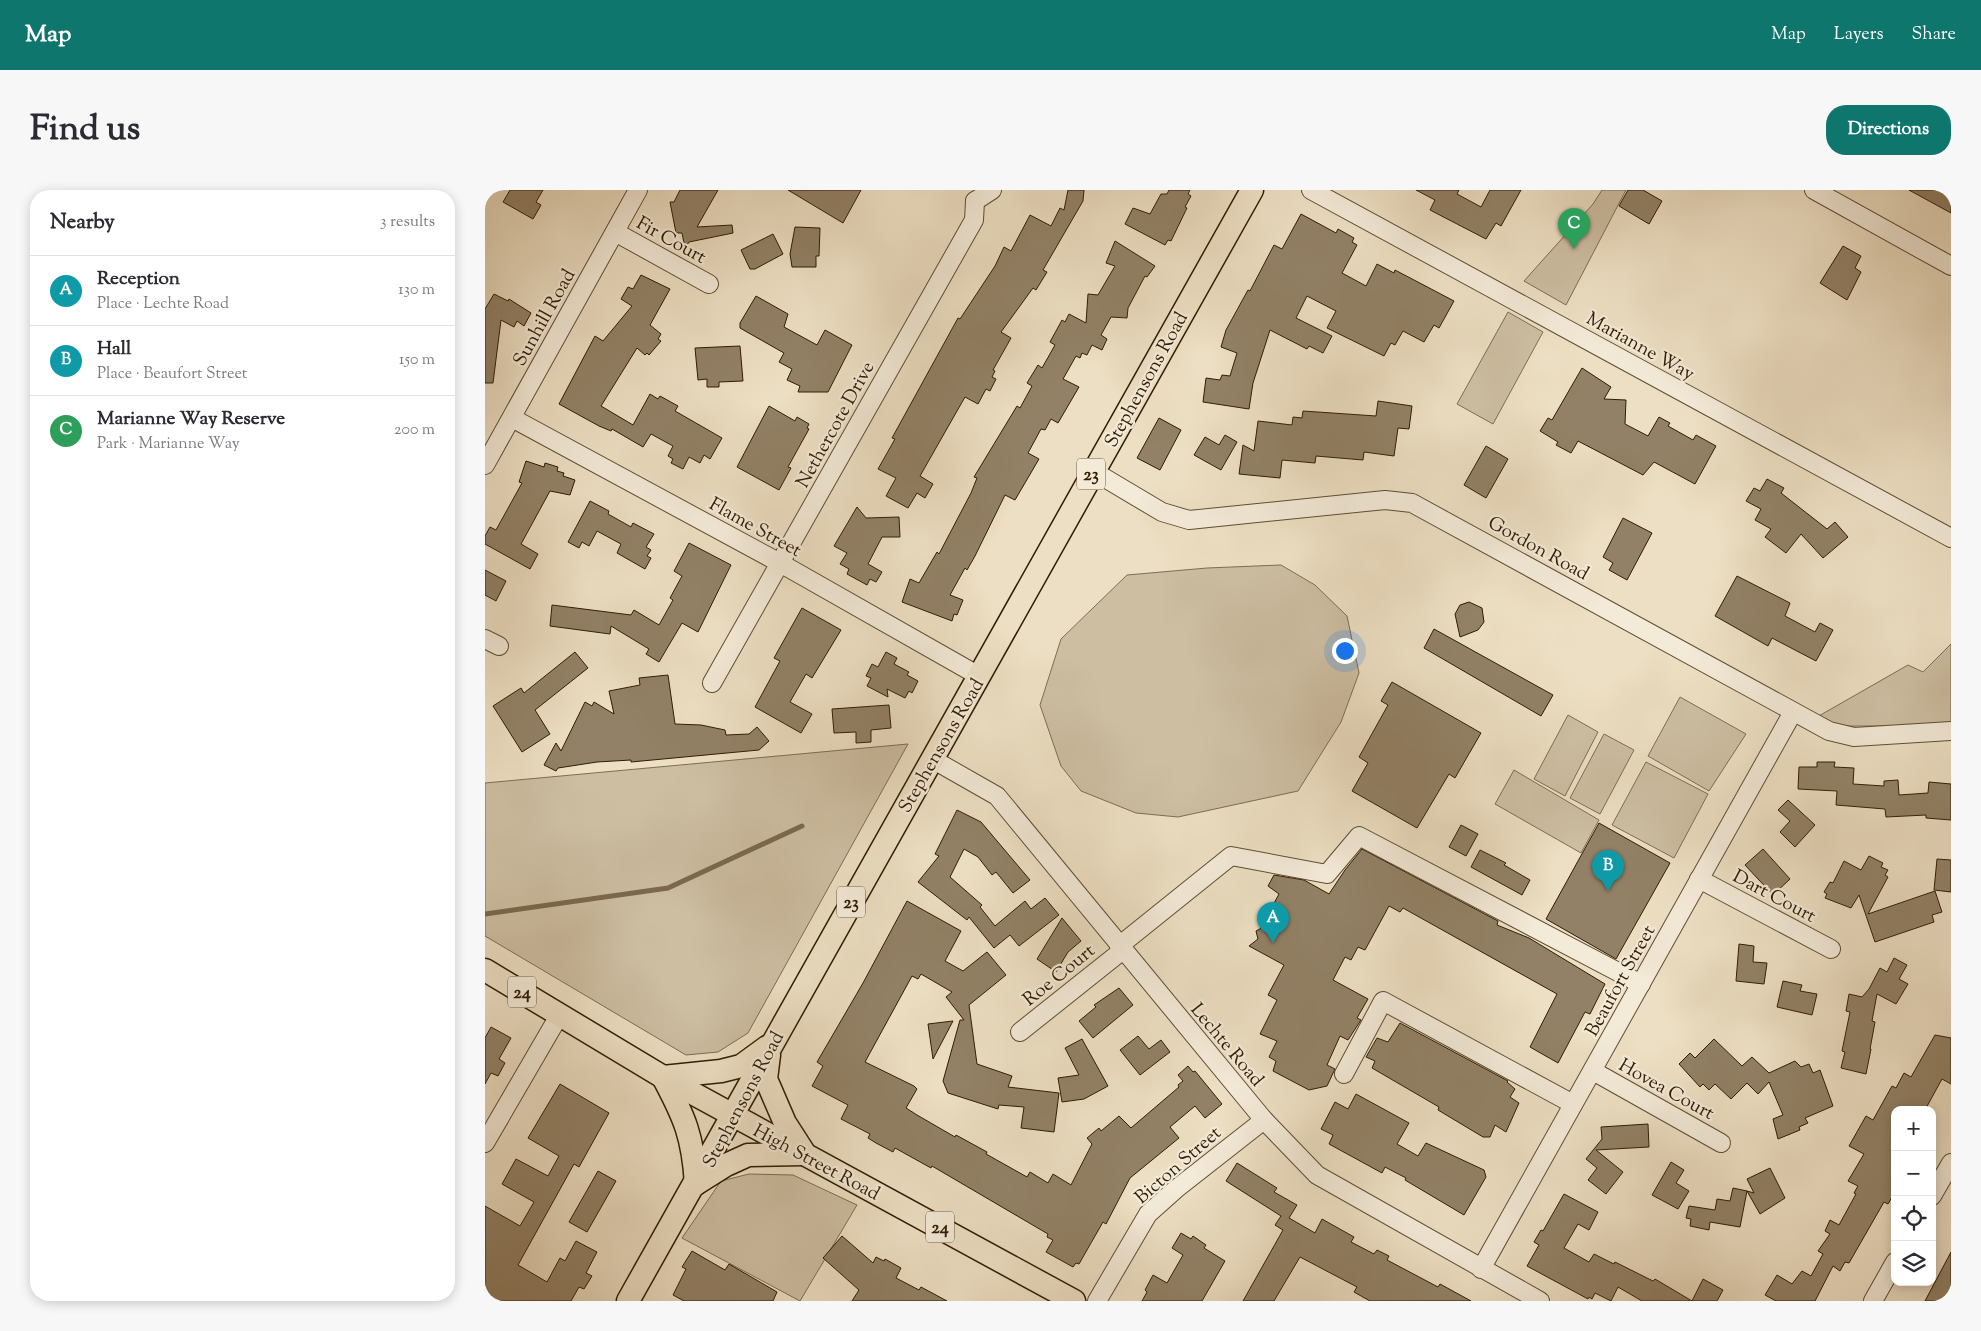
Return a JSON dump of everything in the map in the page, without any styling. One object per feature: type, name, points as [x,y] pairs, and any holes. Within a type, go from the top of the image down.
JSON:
[{"type":"main road","name":"Stephensons Road","points":[[629,1301],[1252,190]]},
{"type":"main road","name":"High Street Road","points":[[485,970],[663,1077],[1074,1301]]},
{"type":"main road","points":[[771,1045],[741,1066],[721,1071],[663,1077],[680,1109],[689,1132],[694,1152],[696,1184],[726,1165],[748,1155],[805,1154]]},
{"type":"main road","points":[[771,1045],[766,1079],[785,1123],[805,1154]]},
{"type":"street","name":"Sunhill Road","points":[[485,465],[638,190]]},
{"type":"street","name":"Nethercote Drive","points":[[713,683],[974,220],[972,196],[992,190]]},
{"type":"street","name":"Marianne Way","points":[[1311,190],[1951,538]]},
{"type":"street","points":[[1814,190],[1951,266]]},
{"type":"street","name":"Fir Court","points":[[615,232],[709,284]]},
{"type":"street","name":"Flame Street","points":[[512,418],[780,563],[979,676]]},
{"type":"street","name":"Gordon Road","points":[[1093,471],[1162,512],[1189,520],[1385,500],[1411,503],[1829,731],[1854,737],[1951,731]]},
{"type":"street","name":"Beaufort Street","points":[[1481,1269],[1793,712]]},
{"type":"street","name":"Lechte Road","points":[[932,759],[997,796],[1264,1120],[1317,1175],[1540,1301]]},
{"type":"street","name":"Roe Court","points":[[1020,1032],[1231,856],[1327,874],[1359,836],[1641,984]]},
{"type":"street","name":"Dart Court","points":[[1699,879],[1831,949]]},
{"type":"street","points":[[1344,1074],[1383,1001],[1573,1104]]},
{"type":"street","points":[[485,1143],[559,1014]]},
{"type":"street","name":"Hovea Court","points":[[1593,1071],[1721,1143]]},
{"type":"street","name":"Bicton Street","points":[[1097,1301],[1149,1214],[1176,1189],[1264,1120]]},
{"type":"street","points":[[1936,1189],[1951,1163]]},
{"type":"street","points":[[1873,1301],[1891,1269]]},
{"type":"shaded area","points":[[1602,190],[1626,190],[1566,305],[1524,281],[1593,204]]},
{"type":"shaded area","points":[[1508,312],[1543,332],[1493,424],[1457,404]]},
{"type":"shaded area","points":[[1281,565],[1315,585],[1347,616],[1359,673],[1341,722],[1298,791],[1178,817],[1136,813],[1081,791],[1061,766],[1040,705],[1061,639],[1127,575],[1207,568]]},
{"type":"shaded area","points":[[1951,644],[1951,726],[1837,726],[1817,717],[1908,665],[1923,672]]},
{"type":"shaded area","points":[[1680,697],[1746,734],[1709,791],[1648,756]]},
{"type":"shaded area","points":[[1568,715],[1598,732],[1565,796],[1534,779]]},
{"type":"shaded area","points":[[1604,734],[1634,750],[1600,814],[1570,798]]},
{"type":"shaded area","points":[[908,744],[748,1033],[718,1052],[686,1055],[485,936],[485,783]]},
{"type":"shaded area","points":[[1646,762],[1708,794],[1674,858],[1612,825]]},
{"type":"shaded area","points":[[1514,770],[1599,820],[1581,853],[1495,804]]},
{"type":"shaded area","points":[[749,1174],[793,1175],[857,1205],[800,1301],[682,1238],[721,1181]]},
{"type":"building","points":[[510,190],[543,190],[536,202],[541,205],[533,219],[503,202]]},
{"type":"building","points":[[680,190],[718,190],[697,227],[732,225],[733,233],[689,242],[685,248],[682,233],[676,233],[670,202],[674,202]]},
{"type":"building","points":[[788,190],[861,190],[843,223]]},
{"type":"building","points":[[1068,190],[1084,190],[1083,201],[1043,270],[1047,272],[1036,290],[1033,288],[1001,332],[1011,338],[993,370],[995,371],[992,377],[996,379],[990,391],[986,389],[978,404],[965,397],[920,476],[933,484],[925,498],[917,493],[908,508],[886,496],[896,478],[878,469],[895,439],[892,438],[958,318],[960,319],[995,266],[1004,247],[1011,251],[1030,215],[1051,226],[1060,208],[1064,210]]},
{"type":"building","points":[[1169,190],[1190,190],[1188,194],[1191,196],[1171,241],[1168,240],[1165,245],[1125,224],[1133,208],[1150,214],[1161,194],[1167,194]]},
{"type":"building","points":[[1416,190],[1459,190],[1457,194],[1481,207],[1490,190],[1521,190],[1501,226],[1496,223],[1486,239],[1430,210],[1435,200]]},
{"type":"building","points":[[1628,190],[1643,190],[1662,201],[1649,224],[1619,206]]},
{"type":"building","points":[[1909,190],[1951,190],[1951,213]]},
{"type":"building","points":[[1301,214],[1336,233],[1338,229],[1354,238],[1352,242],[1357,245],[1342,273],[1366,286],[1377,264],[1394,273],[1395,270],[1454,301],[1439,328],[1434,325],[1424,342],[1403,331],[1395,345],[1391,343],[1384,356],[1327,328],[1336,311],[1307,296],[1296,318],[1332,336],[1323,353],[1309,346],[1307,349],[1270,330],[1253,383],[1249,409],[1203,402],[1206,378],[1220,380],[1222,375],[1230,376],[1237,353],[1221,347],[1226,330],[1248,290],[1250,291],[1274,245],[1282,249]]},
{"type":"building","points":[[795,227],[820,228],[819,256],[816,256],[816,267],[792,267],[790,254]]},
{"type":"building","points":[[773,234],[783,254],[755,269],[750,269],[741,250]]},
{"type":"building","points":[[1115,241],[1155,266],[1147,277],[1145,276],[1128,308],[1127,318],[1111,317],[1101,335],[1107,339],[1102,350],[1092,345],[1087,355],[1082,353],[1080,358],[1076,356],[1063,379],[1079,387],[1058,423],[1051,419],[1045,430],[1041,429],[1028,453],[1039,459],[1015,500],[1005,495],[975,556],[967,570],[965,568],[950,595],[963,600],[957,615],[954,614],[952,621],[902,602],[910,579],[919,583],[937,552],[939,554],[971,493],[977,478],[974,477],[1017,406],[1020,408],[1032,386],[1027,383],[1038,365],[1042,368],[1055,345],[1050,342],[1062,320],[1065,322],[1069,314],[1086,323],[1088,294],[1098,295],[1115,266],[1106,263]]},
{"type":"building","points":[[1843,246],[1861,256],[1855,268],[1861,272],[1847,300],[1820,283]]},
{"type":"building","points":[[641,275],[670,289],[650,325],[661,334],[658,339],[661,341],[649,355],[647,353],[645,355],[637,348],[601,406],[633,425],[650,394],[658,399],[660,396],[678,406],[675,411],[722,438],[710,459],[704,455],[700,463],[689,457],[683,469],[671,463],[673,459],[668,456],[673,446],[651,434],[643,447],[612,429],[611,431],[599,426],[559,404],[595,336],[603,341],[632,306],[621,299],[628,287],[633,289]]},
{"type":"building","points":[[494,294],[508,301],[509,299],[531,313],[524,326],[517,321],[514,327],[501,320],[493,383],[485,383],[485,309]]},
{"type":"building","points":[[756,296],[788,314],[784,327],[817,345],[825,330],[852,345],[828,392],[798,392],[800,386],[787,380],[792,369],[779,362],[784,353],[740,328],[740,323]]},
{"type":"building","points":[[740,346],[743,381],[719,382],[719,387],[707,387],[707,379],[698,380],[695,348]]},
{"type":"building","points":[[1582,368],[1611,387],[1604,399],[1626,400],[1625,424],[1648,436],[1659,417],[1670,423],[1668,426],[1693,440],[1696,435],[1716,446],[1695,484],[1654,462],[1643,475],[1578,441],[1571,453],[1556,445],[1558,442],[1540,431],[1548,418],[1552,420]]},
{"type":"building","points":[[1378,401],[1412,406],[1409,429],[1398,428],[1394,456],[1364,452],[1363,460],[1316,456],[1315,463],[1282,460],[1280,478],[1239,474],[1243,445],[1254,451],[1258,421],[1292,425],[1293,417],[1302,418],[1303,411],[1376,416]]},
{"type":"building","points":[[769,406],[795,421],[797,417],[809,424],[807,428],[809,429],[788,467],[791,468],[779,490],[737,467]]},
{"type":"building","points":[[1159,418],[1181,430],[1160,470],[1137,458]]},
{"type":"building","points":[[1225,435],[1237,442],[1221,470],[1194,455],[1205,437],[1219,445]]},
{"type":"building","points":[[1486,446],[1508,459],[1486,498],[1464,485]]},
{"type":"building","points":[[526,461],[544,467],[545,463],[558,467],[557,471],[564,473],[563,476],[575,480],[570,495],[550,491],[521,544],[538,554],[530,569],[485,544],[485,536],[490,527],[496,530],[522,483],[519,482]]},
{"type":"building","points":[[1767,479],[1784,488],[1781,493],[1827,529],[1835,522],[1848,537],[1823,558],[1801,534],[1786,553],[1765,537],[1771,529],[1755,520],[1761,509],[1746,501],[1754,488],[1760,491]]},
{"type":"building","points":[[590,501],[609,511],[608,514],[631,527],[633,523],[654,534],[646,547],[651,550],[647,556],[651,558],[645,569],[617,553],[621,544],[597,531],[589,546],[582,542],[579,548],[568,542]]},
{"type":"building","points":[[857,507],[866,518],[899,517],[900,537],[882,537],[868,564],[882,572],[876,582],[870,579],[867,585],[847,574],[849,569],[840,564],[847,553],[834,546]]},
{"type":"building","points":[[1623,518],[1652,533],[1627,580],[1609,570],[1613,563],[1603,557]]},
{"type":"building","points":[[689,543],[731,565],[698,632],[682,623],[659,662],[646,654],[649,649],[611,626],[610,634],[550,626],[552,605],[631,615],[634,610],[659,625],[673,600],[670,598],[682,576],[674,571]]},
{"type":"building","points":[[485,570],[506,581],[496,601],[485,595]]},
{"type":"building","points":[[1737,576],[1790,603],[1785,616],[1815,632],[1820,623],[1833,630],[1816,661],[1772,638],[1768,646],[1715,616]]},
{"type":"building","points":[[1469,602],[1482,608],[1484,622],[1478,630],[1460,637],[1455,614],[1460,605]]},
{"type":"building","points":[[802,608],[841,630],[812,678],[806,674],[790,702],[812,714],[801,733],[755,707],[780,661],[774,658]]},
{"type":"building","points":[[1434,629],[1553,695],[1541,716],[1424,648]]},
{"type":"building","points":[[575,652],[588,668],[535,710],[550,734],[522,752],[493,706],[521,688],[524,693]]},
{"type":"building","points":[[886,652],[897,658],[894,664],[909,672],[907,675],[918,681],[912,693],[909,691],[905,698],[887,689],[888,697],[867,686],[871,678],[866,676],[872,664],[878,667]]},
{"type":"building","points":[[668,675],[675,724],[701,725],[725,730],[726,735],[749,734],[757,727],[769,741],[759,750],[631,762],[631,760],[597,762],[558,768],[556,771],[544,765],[556,743],[561,751],[585,702],[592,706],[594,702],[614,714],[609,691],[640,685],[639,678]]},
{"type":"building","points":[[1392,682],[1481,733],[1455,778],[1449,774],[1417,828],[1352,791],[1368,763],[1359,757],[1388,705],[1381,701]]},
{"type":"building","points":[[889,705],[891,728],[871,730],[871,742],[856,743],[856,732],[834,733],[832,709]]},
{"type":"building","points":[[1817,762],[1835,762],[1834,767],[1854,768],[1853,784],[1884,786],[1884,781],[1898,780],[1899,795],[1928,793],[1929,782],[1951,784],[1951,820],[1926,818],[1926,815],[1886,817],[1885,809],[1836,805],[1837,791],[1798,789],[1799,767],[1817,767]]},
{"type":"building","points":[[1788,800],[1815,825],[1795,847],[1780,832],[1790,821],[1778,810]]},
{"type":"building","points":[[957,810],[981,822],[1030,880],[1013,893],[996,872],[992,875],[978,857],[964,849],[950,877],[982,905],[980,907],[995,926],[1025,901],[1031,909],[1045,898],[1059,915],[1019,946],[1010,935],[994,948],[969,917],[967,920],[918,882],[939,856],[935,854]]},
{"type":"building","points":[[1599,823],[1670,863],[1616,959],[1546,919]]},
{"type":"building","points":[[1461,825],[1478,834],[1466,856],[1449,847]]},
{"type":"building","points":[[1362,849],[1498,921],[1497,925],[1529,938],[1605,984],[1590,1014],[1585,1012],[1558,1063],[1530,1047],[1557,994],[1403,908],[1400,912],[1389,906],[1365,950],[1358,947],[1351,960],[1345,957],[1333,980],[1368,999],[1357,1018],[1361,1020],[1348,1040],[1340,1036],[1327,1065],[1335,1069],[1327,1086],[1309,1090],[1273,1071],[1276,1061],[1269,1057],[1277,1041],[1260,1034],[1277,1000],[1268,995],[1284,965],[1249,946],[1258,939],[1256,931],[1260,929],[1279,894],[1268,886],[1274,875],[1304,880],[1329,894]]},
{"type":"building","points":[[1763,849],[1790,879],[1773,895],[1745,865]]},
{"type":"building","points":[[1480,850],[1506,863],[1504,865],[1530,880],[1522,895],[1471,867]]},
{"type":"building","points":[[1869,856],[1883,863],[1881,867],[1888,870],[1885,875],[1888,877],[1868,914],[1935,891],[1942,912],[1932,915],[1934,922],[1875,942],[1859,895],[1851,908],[1825,898],[1827,894],[1824,892],[1830,882],[1833,883],[1844,861],[1861,870]]},
{"type":"building","points":[[1937,859],[1951,860],[1951,892],[1934,890]]},
{"type":"building","points":[[907,901],[961,931],[945,961],[963,971],[987,952],[1006,975],[969,1005],[977,1064],[1012,1076],[1008,1087],[1059,1093],[1054,1132],[1021,1128],[1024,1107],[999,1105],[998,1109],[948,1093],[943,1081],[960,1020],[964,1020],[946,997],[952,992],[921,974],[918,979],[912,976],[865,1062],[917,1089],[906,1108],[955,1137],[956,1135],[987,1152],[986,1154],[1027,1177],[1030,1172],[1048,1183],[1053,1174],[1071,1185],[1092,1144],[1087,1138],[1099,1128],[1101,1131],[1119,1116],[1131,1128],[1179,1087],[1178,1085],[1183,1081],[1178,1075],[1188,1066],[1193,1072],[1195,1071],[1222,1104],[1205,1118],[1195,1106],[1170,1127],[1179,1138],[1130,1178],[1106,1224],[1103,1222],[1079,1264],[1076,1263],[1073,1267],[1046,1252],[1053,1240],[1047,1237],[1048,1234],[932,1166],[931,1168],[895,1148],[893,1152],[868,1138],[870,1134],[841,1119],[848,1105],[812,1086],[823,1066],[817,1062],[863,983]]},
{"type":"building","points":[[1062,918],[1081,941],[1068,952],[1056,972],[1037,959]]},
{"type":"building","points":[[1739,944],[1754,946],[1753,962],[1767,963],[1764,984],[1736,981]]},
{"type":"building","points":[[1894,958],[1907,965],[1899,979],[1908,984],[1896,1004],[1877,994],[1872,1021],[1875,1022],[1866,1074],[1841,1068],[1845,1052],[1842,1051],[1850,1012],[1846,1011],[1849,994],[1862,997],[1869,989],[1880,968],[1887,972]]},
{"type":"building","points":[[1783,981],[1802,985],[1800,991],[1817,994],[1812,1015],[1777,1007]]},
{"type":"building","points":[[1119,988],[1133,1005],[1093,1038],[1079,1021],[1096,1007],[1094,1005]]},
{"type":"building","points":[[953,1021],[933,1059],[928,1024]]},
{"type":"building","points":[[1400,1023],[1508,1081],[1515,1089],[1510,1097],[1519,1103],[1506,1132],[1495,1125],[1490,1137],[1483,1137],[1438,1110],[1439,1107],[1372,1068],[1375,1061],[1366,1057],[1377,1038],[1388,1042]]},
{"type":"building","points":[[491,1027],[511,1038],[499,1059],[505,1063],[498,1076],[491,1073],[485,1084],[485,1038]]},
{"type":"building","points":[[1935,1035],[1951,1038],[1951,1084],[1942,1079],[1927,1106],[1891,1106],[1891,1199],[1888,1204],[1884,1202],[1849,1263],[1845,1262],[1840,1271],[1833,1266],[1815,1301],[1776,1301],[1765,1295],[1777,1275],[1792,1284],[1802,1271],[1811,1276],[1823,1254],[1818,1251],[1830,1234],[1825,1231],[1830,1220],[1839,1225],[1856,1194],[1854,1193],[1858,1186],[1848,1181],[1864,1154],[1849,1146],[1866,1116],[1873,1120],[1892,1086],[1896,1088],[1904,1073],[1911,1077]]},
{"type":"building","points":[[1138,1036],[1149,1049],[1161,1040],[1170,1052],[1140,1075],[1120,1050]]},
{"type":"building","points":[[1082,1039],[1108,1086],[1084,1099],[1062,1102],[1058,1078],[1079,1075],[1065,1048]]},
{"type":"building","points":[[1714,1039],[1742,1066],[1752,1057],[1769,1073],[1795,1061],[1801,1067],[1809,1064],[1813,1073],[1820,1070],[1833,1106],[1805,1118],[1808,1123],[1799,1127],[1800,1130],[1778,1139],[1773,1119],[1783,1115],[1769,1082],[1758,1094],[1747,1083],[1731,1099],[1715,1084],[1709,1090],[1703,1084],[1700,1087],[1679,1064],[1690,1053],[1695,1058]]},
{"type":"building","points":[[560,1084],[609,1113],[579,1167],[574,1164],[518,1265],[547,1282],[560,1258],[565,1261],[576,1241],[597,1252],[586,1273],[592,1276],[584,1289],[579,1287],[571,1301],[491,1301],[485,1298],[485,1206],[520,1226],[534,1202],[502,1184],[516,1159],[548,1176],[559,1156],[528,1138]]},
{"type":"building","points":[[1356,1094],[1409,1123],[1397,1144],[1418,1156],[1426,1143],[1484,1170],[1486,1177],[1464,1215],[1405,1180],[1406,1178],[1385,1167],[1382,1173],[1329,1144],[1333,1135],[1321,1129],[1335,1102],[1348,1109]]},
{"type":"building","points":[[1648,1124],[1649,1147],[1596,1150],[1623,1172],[1606,1194],[1588,1180],[1597,1168],[1586,1159],[1602,1139],[1601,1127]]},
{"type":"building","points":[[1671,1162],[1684,1170],[1676,1183],[1689,1191],[1678,1209],[1652,1195]]},
{"type":"building","points":[[1237,1163],[1277,1188],[1274,1192],[1297,1205],[1289,1218],[1315,1233],[1322,1219],[1354,1237],[1351,1242],[1374,1254],[1377,1250],[1389,1256],[1387,1260],[1438,1287],[1440,1284],[1471,1301],[1370,1301],[1354,1292],[1357,1287],[1300,1257],[1274,1301],[1243,1301],[1283,1230],[1275,1225],[1281,1216],[1226,1181]]},
{"type":"building","points":[[1770,1168],[1785,1198],[1760,1214],[1747,1191],[1754,1193],[1747,1179]]},
{"type":"building","points":[[598,1171],[616,1181],[587,1232],[569,1222]]},
{"type":"building","points":[[1733,1188],[1747,1191],[1740,1227],[1710,1222],[1709,1230],[1690,1226],[1691,1219],[1686,1218],[1689,1206],[1715,1210],[1717,1199],[1730,1201]]},
{"type":"building","points":[[1564,1194],[1598,1212],[1589,1230],[1578,1224],[1564,1248],[1589,1262],[1594,1254],[1614,1264],[1615,1262],[1653,1281],[1655,1279],[1692,1301],[1642,1301],[1618,1287],[1611,1301],[1595,1293],[1592,1299],[1589,1297],[1588,1299],[1527,1266],[1539,1245],[1534,1242],[1541,1230],[1543,1231]]},
{"type":"building","points":[[1181,1233],[1191,1239],[1193,1236],[1206,1245],[1204,1248],[1225,1261],[1202,1301],[1142,1301],[1147,1292],[1145,1290],[1153,1275],[1167,1283],[1183,1255],[1172,1248]]},
{"type":"building","points":[[842,1236],[873,1263],[876,1257],[884,1261],[885,1259],[901,1268],[896,1278],[919,1290],[921,1287],[947,1301],[852,1301],[859,1290],[823,1258]]},
{"type":"building","points":[[692,1251],[725,1270],[729,1264],[777,1292],[773,1301],[684,1301],[673,1295],[686,1269],[682,1267]]},
{"type":"building","points":[[1951,1252],[1951,1301],[1925,1301],[1933,1286],[1936,1286],[1936,1280]]},
{"type":"building","points":[[1703,1279],[1723,1290],[1717,1301],[1692,1301]]},
{"type":"waterway","points":[[485,914],[668,888],[802,826]]},
{"type":"place","name":"Marianne Way Reserve","points":[[1574,249]]},
{"type":"place","name":"Hall","points":[[1608,891]]},
{"type":"place","name":"Reception","points":[[1273,943]]}]
